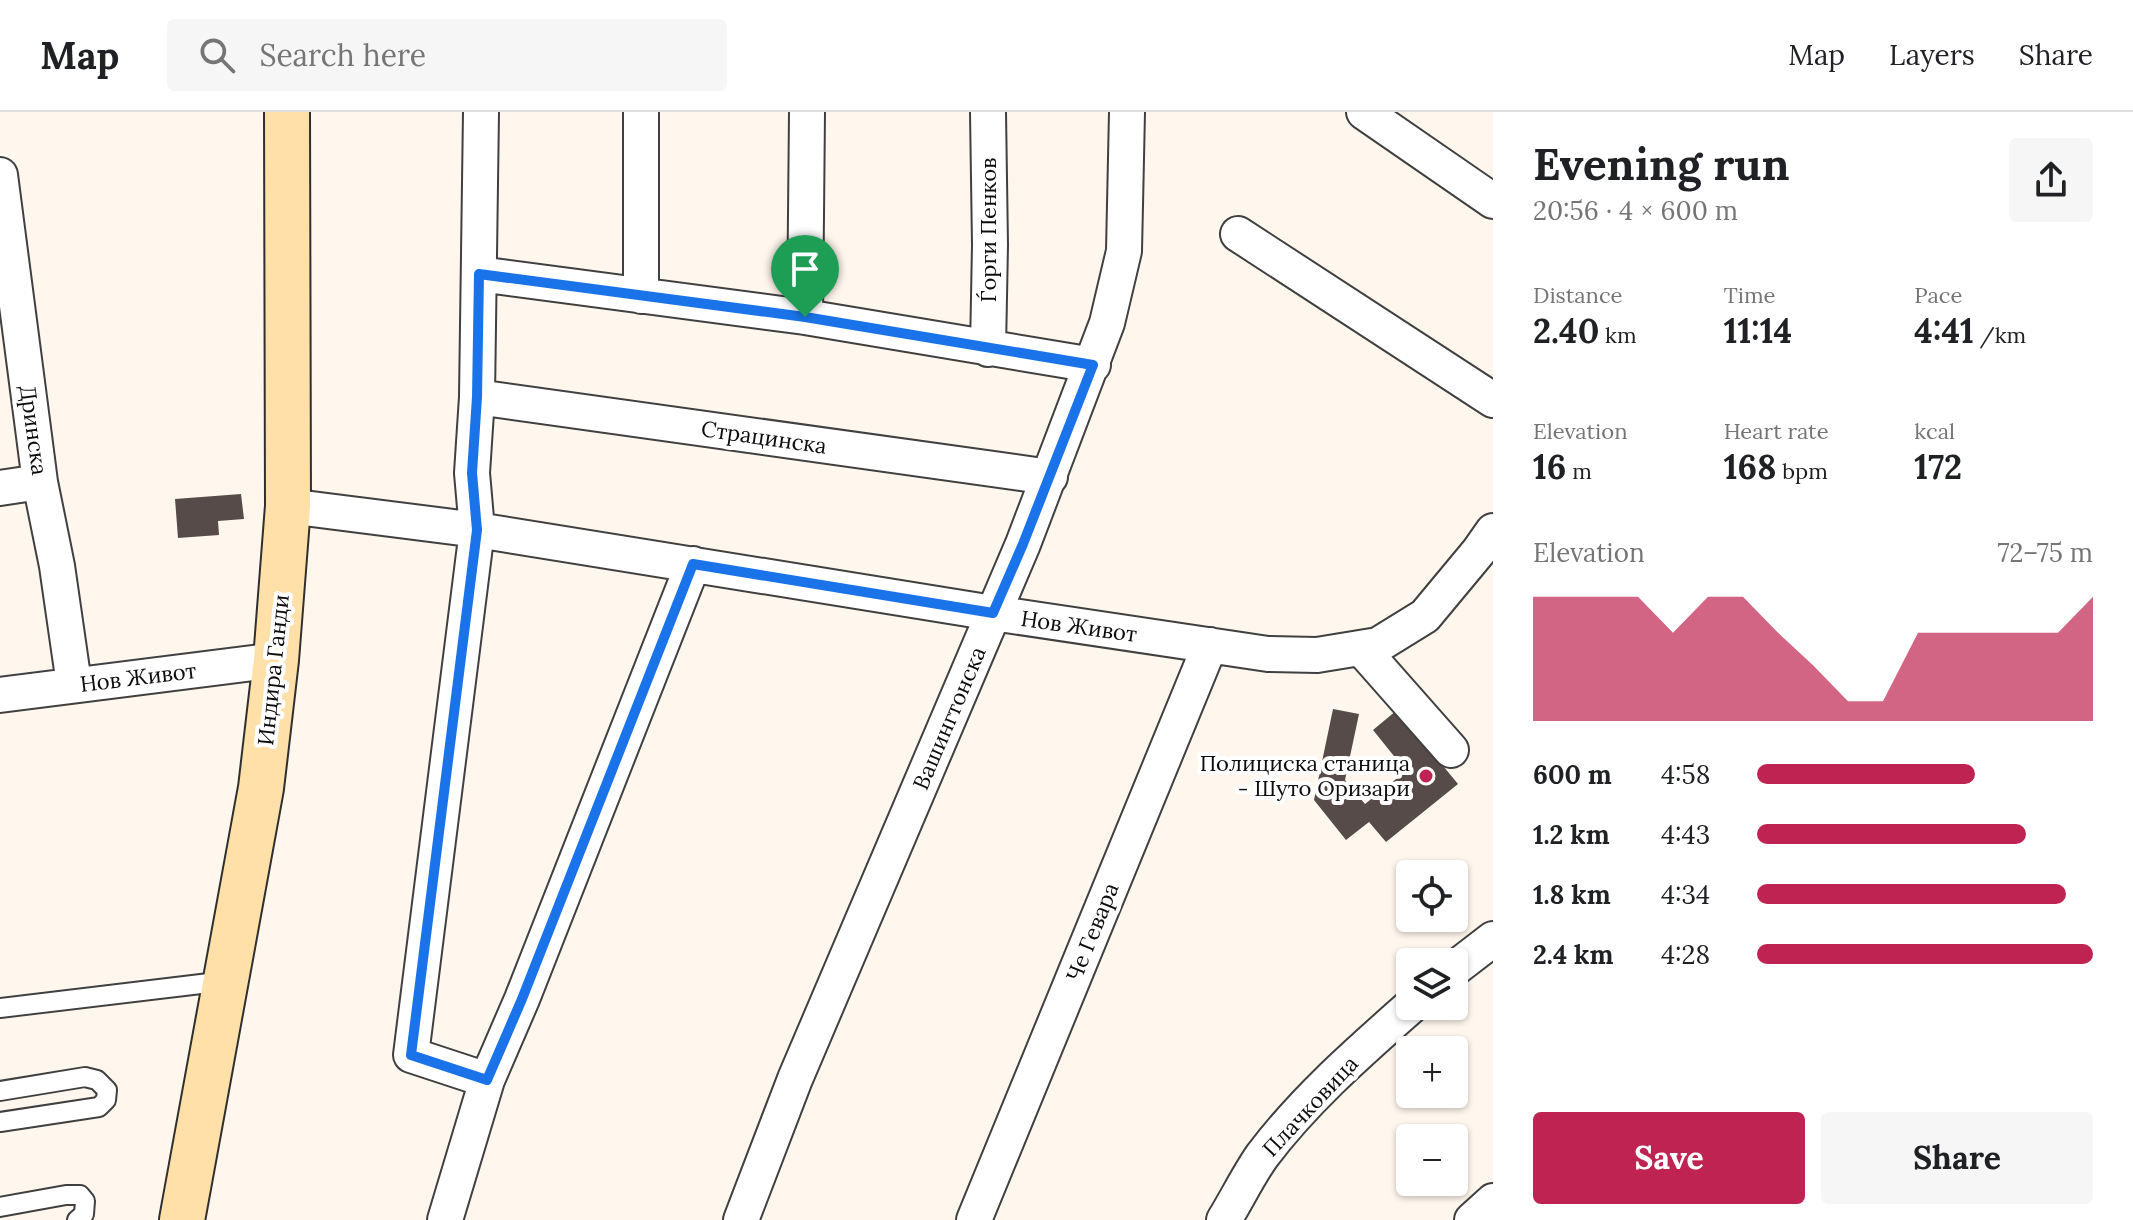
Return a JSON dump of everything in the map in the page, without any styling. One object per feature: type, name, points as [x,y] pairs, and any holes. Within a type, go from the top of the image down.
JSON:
[{"type":"street","name":"Индира Ганди","points":[[182,1220],[261,788],[276,660],[288,506],[287,112]]},
{"type":"street","points":[[481,112],[477,397],[472,473],[477,530],[411,1055],[487,1080]]},
{"type":"street","points":[[641,112],[641,296]]},
{"type":"street","points":[[805,317],[807,112]]},
{"type":"street","name":"Ѓорги Пенков","points":[[988,112],[988,349]]},
{"type":"street","name":"Вашингтонска","points":[[741,1220],[795,1079],[1050,477],[1093,365],[1107,323],[1124,251],[1127,112]]},
{"type":"street","points":[[1364,112],[1493,201]]},
{"type":"street","name":"Дринска","points":[[0,175],[7,278],[57,566],[74,684]]},
{"type":"street","points":[[1238,234],[1493,400]]},
{"type":"street","points":[[479,274],[805,317],[1093,365]]},
{"type":"street","name":"Страцинска","points":[[477,397],[1050,477]]},
{"type":"street","points":[[0,488],[40,482]]},
{"type":"street","name":"Нов Живот","points":[[288,506],[477,530],[1268,654],[1305,655],[1378,645],[1425,616],[1493,531]]},
{"type":"street","points":[[445,1220],[487,1080],[522,999],[693,564]]},
{"type":"street","name":"Че Гевара","points":[[974,1220],[1210,645]]},
{"type":"street","points":[[1361,648],[1451,750]]},
{"type":"street","name":"Нов Живот","points":[[0,695],[276,660]]},
{"type":"street","points":[[1468,958],[1493,939]]},
{"type":"street","name":"Плачковица","points":[[1224,1220],[1261,1158],[1296,1114],[1322,1086],[1396,1019]]},
{"type":"street","points":[[1472,1220],[1493,1201]]},
{"type":"lane","points":[[0,1008],[226,981]]},
{"type":"lane","points":[[0,1091],[85,1077],[97,1080],[107,1090],[106,1100],[99,1107],[0,1122]]},
{"type":"lane","points":[[0,1207],[80,1195],[85,1201],[84,1214],[77,1220]]},
{"type":"building","points":[[241,494],[244,519],[218,521],[219,535],[178,538],[175,499]]},
{"type":"building","name":"Полициска станица - Шуто Оризари","points":[[1333,709],[1359,714],[1345,780],[1365,804],[1406,771],[1373,730],[1397,710],[1458,784],[1386,842],[1369,822],[1346,840],[1314,800]]},
{"type":"place","name":"Полициска станица - Шуто Оризари","points":[[1426,776]]},
{"type":"route","points":[[479,274],[805,317],[1093,365],[993,613],[693,564],[522,999],[487,1080],[411,1055],[477,530],[472,473],[479,274]]}]
